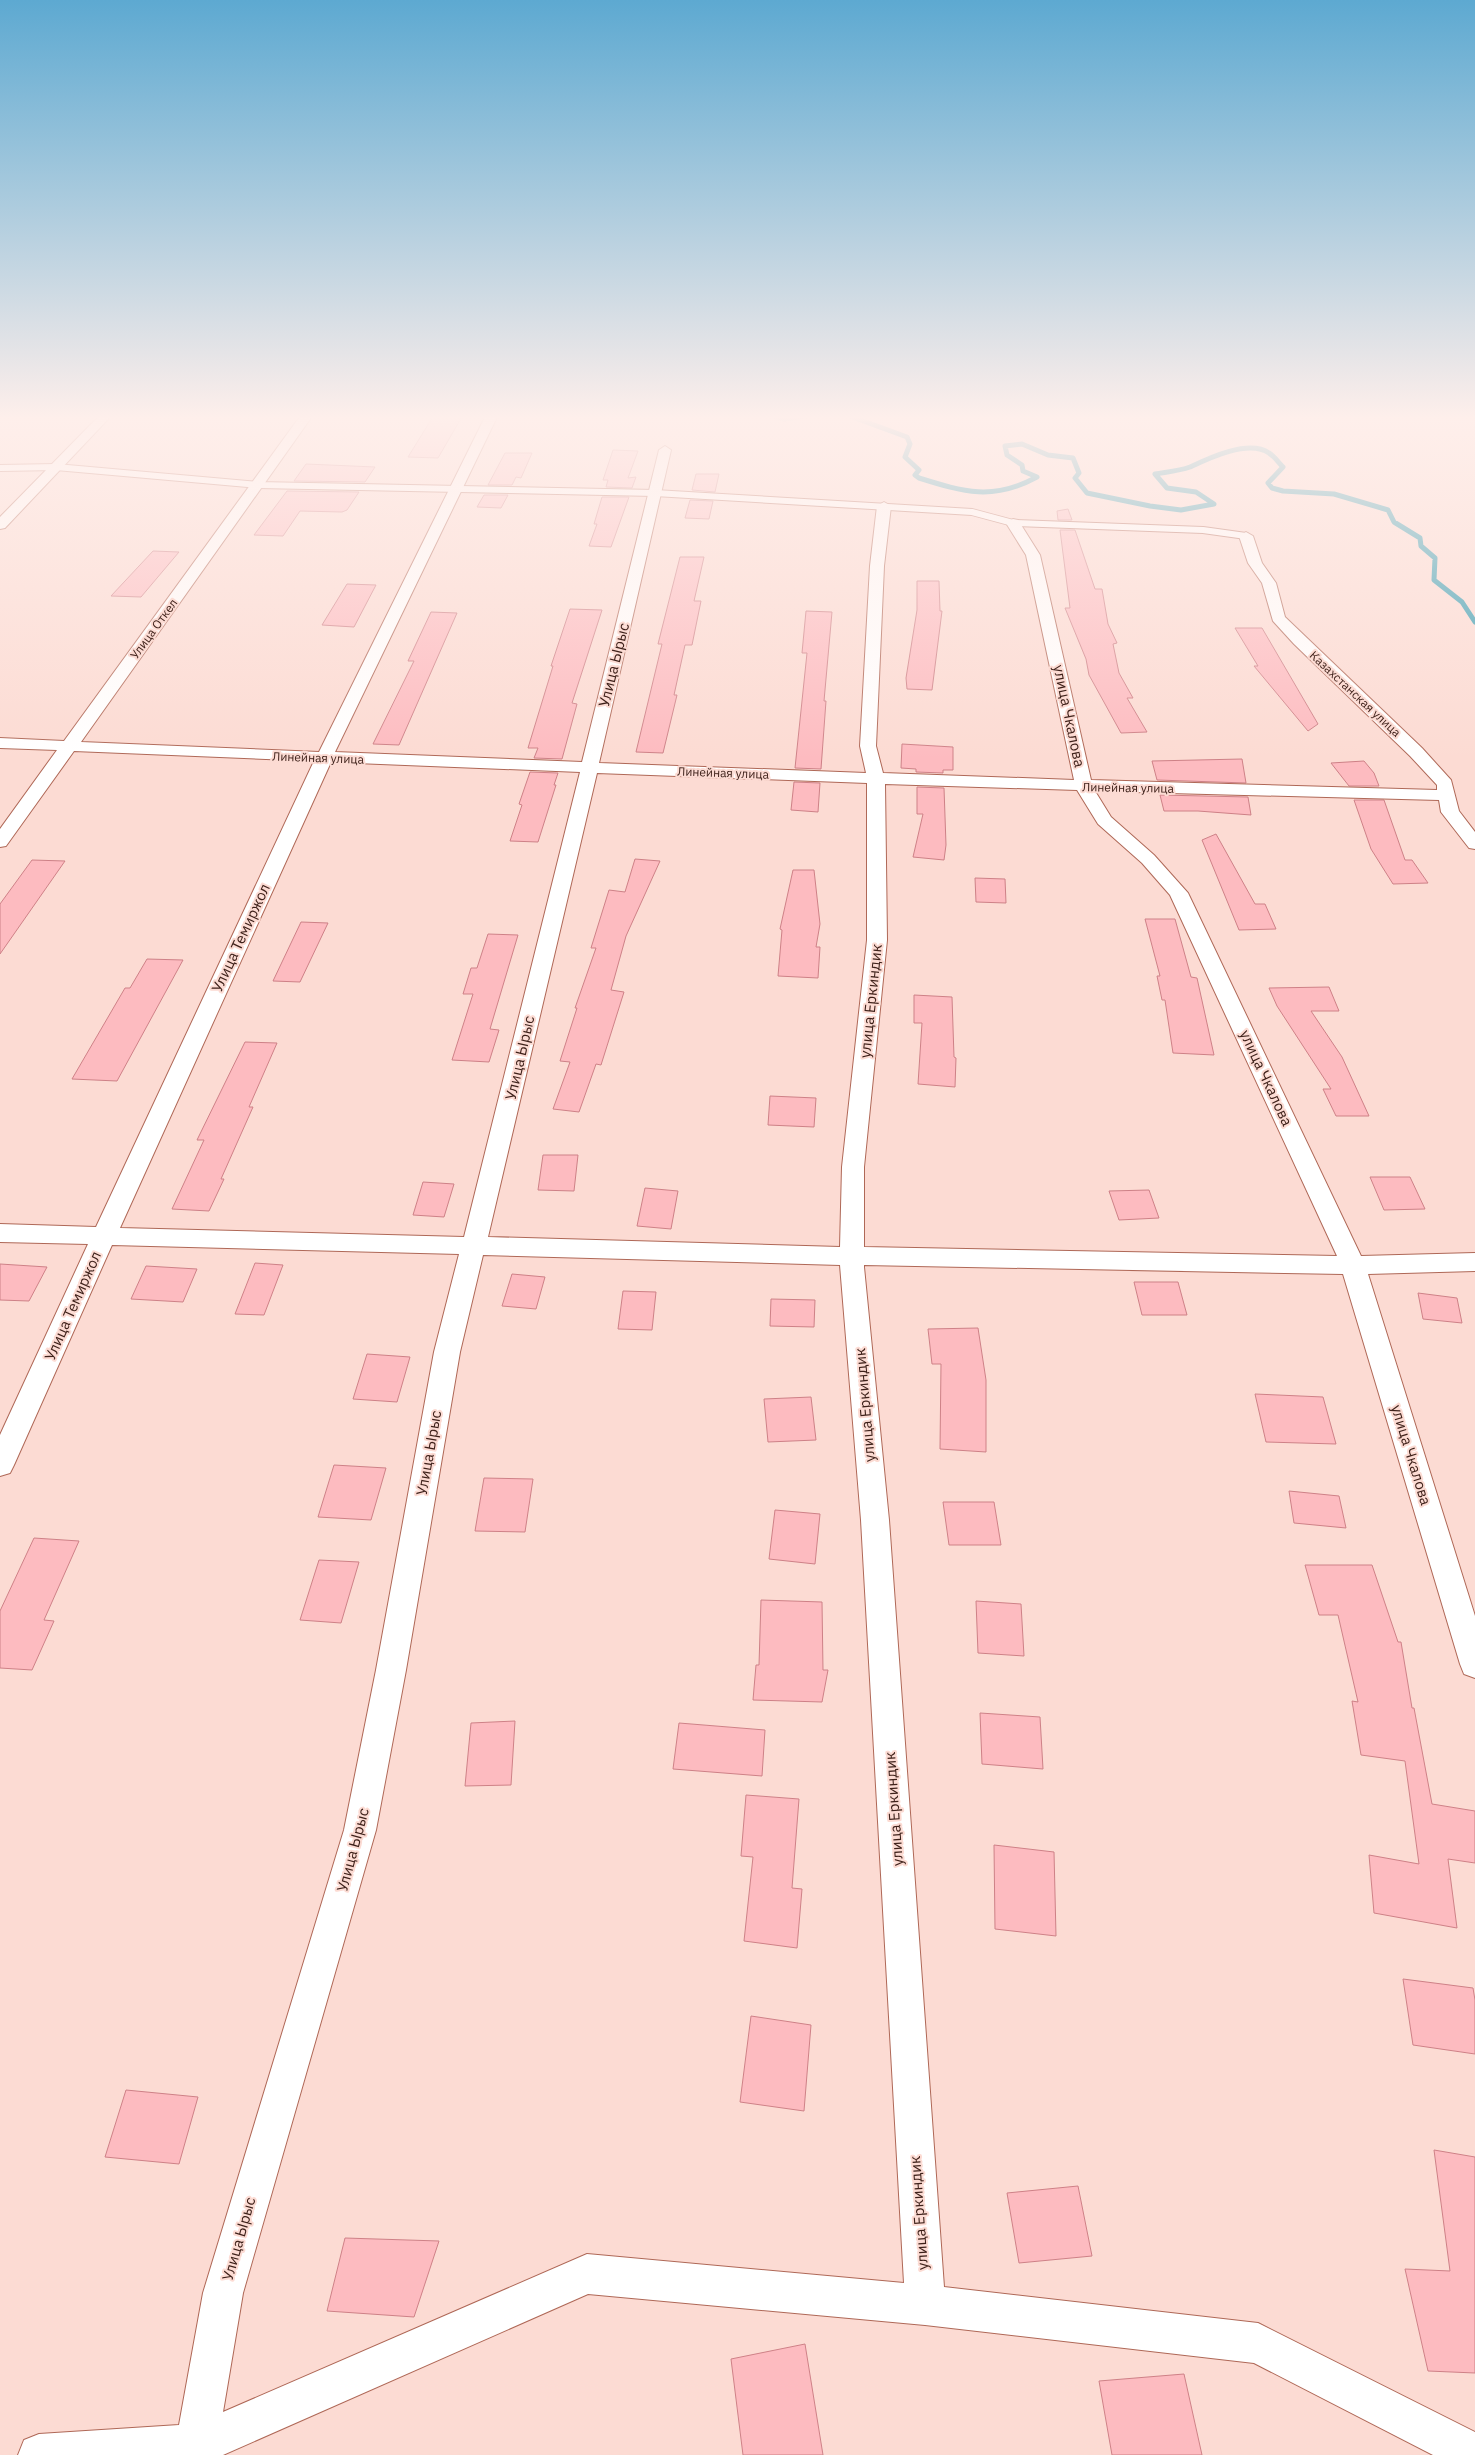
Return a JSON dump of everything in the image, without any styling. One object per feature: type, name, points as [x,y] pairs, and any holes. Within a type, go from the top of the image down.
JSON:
[{"type":"street","name":"Улица Откел","points":[[0,842],[226,530]]},
{"type":"street","name":"Улица Темиржол","points":[[0,1465],[325,758],[435,530]]},
{"type":"street","name":"Улица Ырыс","points":[[196,2450],[223,2293],[360,1830],[391,1670],[447,1352],[646,530]]},
{"type":"street","name":"улица Еркиндик","points":[[881,530],[877,566],[868,746],[876,779],[877,940],[853,1167],[852,1256],[875,1520],[925,2305]]},
{"type":"street","name":"улица Чкалова","points":[[1017,530],[1033,555],[1084,787],[1104,820],[1148,859],[1179,893],[1353,1265],[1475,1664]]},
{"type":"street","name":"Казахстанская улица","points":[[1246,536],[1255,563],[1268,583],[1278,618],[1298,641],[1416,752],[1445,784],[1450,812],[1475,844]]},
{"type":"street","name":"Линейная улица","points":[[0,744],[1084,787],[1447,795]]},
{"type":"street","points":[[0,1233],[474,1244],[852,1256],[1353,1265],[1475,1262]]},
{"type":"street","points":[[39,2455],[196,2450],[587,2274],[925,2305],[1258,2343],[1475,2454]]},
{"type":"lane","points":[[1191,530],[1246,536]]},
{"type":"building","points":[[258,530],[287,530],[283,536],[254,535]]},
{"type":"building","points":[[595,530],[617,530],[611,547],[589,546]]},
{"type":"building","points":[[1060,530],[1075,530],[1095,589],[1102,589],[1108,624],[1117,643],[1113,644],[1119,673],[1133,698],[1127,698],[1147,732],[1121,733],[1089,675],[1086,659],[1065,608],[1070,608]]},
{"type":"building","points":[[153,551],[179,552],[141,597],[111,596]]},
{"type":"building","points":[[680,557],[704,557],[694,601],[701,601],[692,645],[685,645],[674,695],[677,695],[663,753],[636,752],[662,644],[658,644]]},
{"type":"building","points":[[917,581],[939,581],[940,611],[942,611],[932,690],[907,689],[906,678],[917,610]]},
{"type":"building","points":[[347,584],[376,585],[354,627],[322,625]]},
{"type":"building","points":[[570,609],[602,610],[572,703],[577,704],[562,759],[534,758],[538,748],[528,748],[553,666],[551,666]]},
{"type":"building","points":[[806,611],[832,612],[824,701],[826,701],[821,769],[795,768],[807,653],[802,653]]},
{"type":"building","points":[[431,612],[457,613],[399,745],[373,744],[414,661],[408,661]]},
{"type":"building","points":[[1235,628],[1262,628],[1318,724],[1308,731],[1254,666],[1258,666]]},
{"type":"building","points":[[902,744],[953,747],[953,770],[943,770],[943,773],[916,772],[916,769],[901,768]]},
{"type":"building","points":[[1242,759],[1246,783],[1157,780],[1152,761]]},
{"type":"building","points":[[1364,761],[1374,773],[1379,786],[1349,786],[1331,763]]},
{"type":"building","points":[[530,772],[558,773],[554,785],[556,785],[538,842],[510,841],[522,805],[519,804]]},
{"type":"building","points":[[794,782],[820,783],[818,812],[791,810]]},
{"type":"building","points":[[917,787],[944,788],[946,845],[944,860],[913,857],[923,814],[917,814]]},
{"type":"building","points":[[1160,795],[1248,797],[1251,815],[1198,811],[1164,811]]},
{"type":"building","points":[[1354,800],[1384,800],[1405,860],[1412,860],[1428,883],[1393,884],[1371,849]]},
{"type":"building","points":[[1216,834],[1255,904],[1265,904],[1276,929],[1239,930],[1202,840]]},
{"type":"building","points":[[635,859],[660,861],[626,936],[611,990],[624,992],[601,1065],[596,1064],[579,1112],[553,1109],[570,1062],[560,1061],[577,1008],[575,1008],[596,948],[591,948],[609,890],[625,892]]},
{"type":"building","points":[[32,860],[65,861],[0,954],[0,904]]},
{"type":"building","points":[[793,870],[814,870],[820,924],[816,947],[820,947],[818,978],[778,976],[782,930],[780,929]]},
{"type":"building","points":[[975,878],[1005,879],[1006,903],[976,902]]},
{"type":"building","points":[[1145,919],[1175,919],[1191,977],[1197,978],[1214,1055],[1173,1053],[1165,1000],[1162,1000],[1157,976],[1160,976]]},
{"type":"building","points":[[301,922],[328,923],[300,982],[273,981]]},
{"type":"building","points":[[488,934],[518,935],[490,1029],[499,1030],[489,1062],[452,1060],[473,994],[463,994],[471,968],[477,968]]},
{"type":"building","points":[[147,959],[183,960],[117,1081],[72,1079],[125,988],[130,988]]},
{"type":"building","points":[[1329,987],[1339,1011],[1311,1011],[1342,1057],[1369,1116],[1336,1116],[1323,1089],[1331,1089],[1277,1006],[1269,988]]},
{"type":"building","points":[[914,995],[952,997],[954,1057],[956,1058],[955,1087],[918,1084],[922,1023],[914,1023]]},
{"type":"building","points":[[245,1042],[277,1043],[249,1107],[253,1107],[221,1179],[224,1179],[209,1211],[172,1209],[204,1140],[197,1140]]},
{"type":"building","points":[[770,1096],[816,1098],[814,1127],[768,1125]]},
{"type":"building","points":[[543,1155],[578,1155],[574,1191],[538,1190]]},
{"type":"building","points":[[1370,1177],[1410,1177],[1425,1209],[1384,1210]]},
{"type":"building","points":[[423,1182],[454,1184],[444,1217],[413,1215]]},
{"type":"building","points":[[645,1188],[678,1191],[671,1229],[637,1226]]},
{"type":"building","points":[[1149,1190],[1159,1218],[1119,1220],[1109,1191]]},
{"type":"building","points":[[255,1263],[283,1265],[264,1315],[235,1314]]},
{"type":"building","points":[[0,1264],[47,1267],[29,1301],[0,1300]]},
{"type":"building","points":[[146,1266],[197,1269],[183,1302],[131,1299]]},
{"type":"building","points":[[512,1274],[545,1277],[536,1309],[502,1306]]},
{"type":"building","points":[[1134,1282],[1178,1282],[1187,1315],[1142,1315]]},
{"type":"building","points":[[623,1291],[656,1292],[652,1330],[618,1329]]},
{"type":"building","points":[[1418,1293],[1457,1298],[1462,1323],[1423,1319]]},
{"type":"building","points":[[771,1299],[815,1300],[814,1327],[770,1326]]},
{"type":"building","points":[[978,1328],[986,1380],[986,1452],[940,1449],[941,1364],[932,1364],[928,1329]]},
{"type":"building","points":[[367,1354],[410,1357],[397,1402],[353,1399]]},
{"type":"building","points":[[1255,1394],[1323,1397],[1336,1444],[1266,1442]]},
{"type":"building","points":[[811,1397],[816,1440],[768,1442],[764,1399]]},
{"type":"building","points":[[334,1465],[386,1468],[371,1520],[318,1517]]},
{"type":"building","points":[[484,1478],[533,1479],[525,1532],[475,1531]]},
{"type":"building","points":[[1289,1491],[1339,1496],[1346,1528],[1294,1523]]},
{"type":"building","points":[[943,1502],[994,1502],[1001,1545],[949,1545]]},
{"type":"building","points":[[775,1510],[820,1514],[815,1564],[769,1559]]},
{"type":"building","points":[[34,1538],[79,1541],[44,1620],[54,1621],[32,1670],[0,1668],[0,1611]]},
{"type":"building","points":[[319,1560],[359,1562],[341,1623],[300,1620]]},
{"type":"building","points":[[1305,1565],[1372,1565],[1398,1642],[1401,1642],[1412,1708],[1414,1708],[1432,1804],[1475,1811],[1475,1863],[1448,1859],[1457,1928],[1374,1913],[1369,1855],[1419,1864],[1405,1761],[1361,1755],[1352,1701],[1358,1702],[1338,1615],[1319,1615]]},
{"type":"building","points":[[761,1600],[822,1602],[823,1670],[828,1670],[822,1702],[753,1700],[756,1665],[759,1665]]},
{"type":"building","points":[[976,1601],[1021,1604],[1024,1656],[978,1653]]},
{"type":"building","points":[[980,1713],[1040,1717],[1043,1769],[982,1764]]},
{"type":"building","points":[[515,1721],[511,1785],[465,1786],[471,1723]]},
{"type":"building","points":[[679,1723],[765,1730],[762,1776],[673,1769]]},
{"type":"building","points":[[746,1795],[799,1799],[792,1888],[802,1889],[797,1948],[744,1941],[753,1857],[741,1856]]},
{"type":"building","points":[[994,1845],[1054,1852],[1056,1936],[995,1929]]},
{"type":"building","points":[[1403,1979],[1473,1988],[1475,2000],[1475,2054],[1413,2045]]},
{"type":"building","points":[[751,2016],[811,2025],[804,2111],[740,2102]]},
{"type":"building","points":[[126,2090],[198,2097],[179,2164],[105,2157]]},
{"type":"building","points":[[1434,2150],[1475,2157],[1475,2373],[1428,2371],[1405,2269],[1450,2271]]},
{"type":"building","points":[[1078,2186],[1092,2256],[1019,2263],[1007,2193]]},
{"type":"building","points":[[345,2238],[439,2241],[414,2317],[327,2311]]},
{"type":"building","points":[[805,2344],[823,2455],[743,2455],[731,2359]]},
{"type":"building","points":[[1184,2374],[1202,2455],[1112,2455],[1099,2381]]},
{"type":"waterway","points":[[1406,530],[1420,538],[1421,546],[1435,558],[1434,580],[1462,602],[1475,622]]}]
